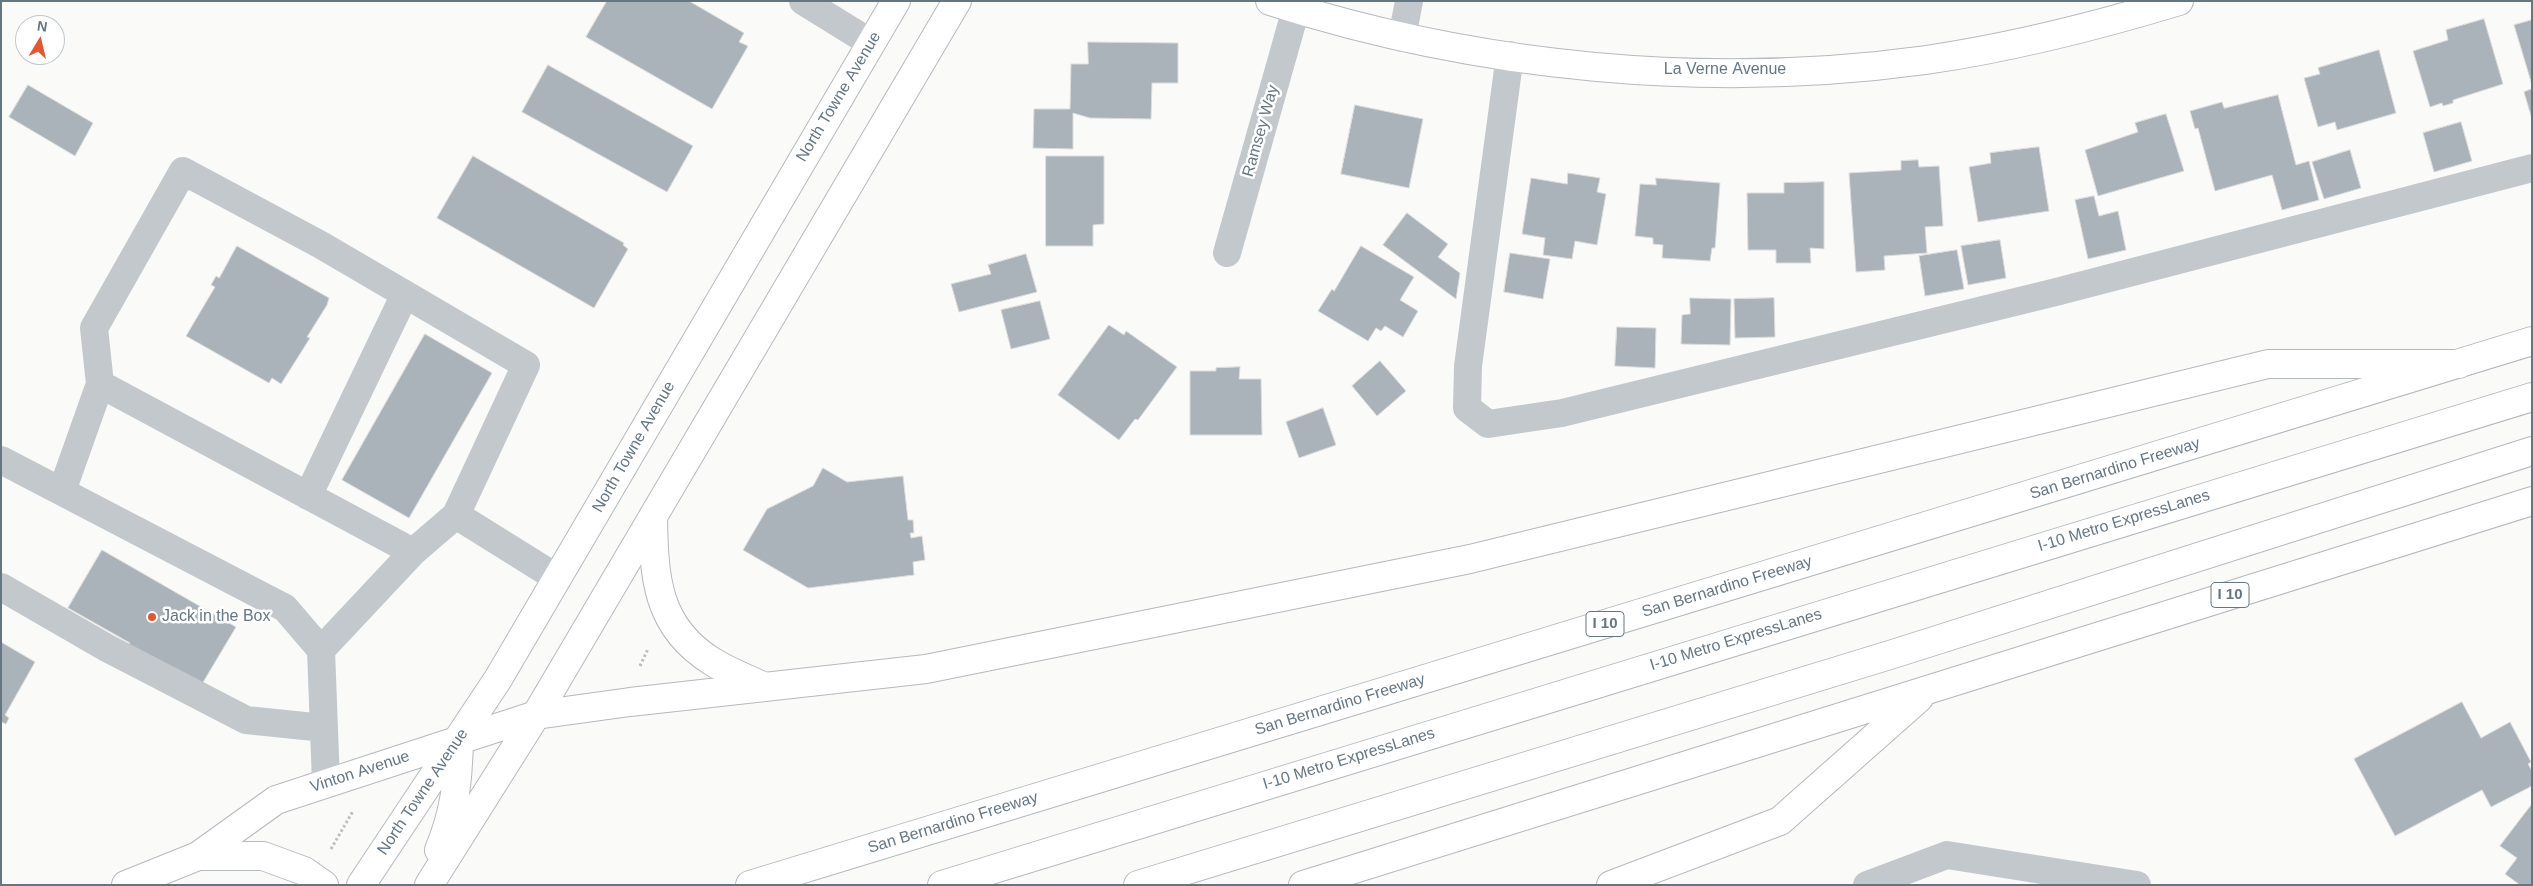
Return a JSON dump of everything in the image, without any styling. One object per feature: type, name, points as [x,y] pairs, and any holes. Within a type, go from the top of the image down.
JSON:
[{"type":"main road","name":"North Towne Avenue","points":[[361,885],[459,740],[558,578],[896,1]]},
{"type":"main road","points":[[429,885],[536,715],[958,1]]},
{"type":"main road","name":"La Verne Avenue","points":[[1270,1],[1296,10],[1402,38],[1555,62],[1699,73],[1814,70],[1926,60],[2050,35],[2174,2]]},
{"type":"main road","name":"San Bernardino Freeway","points":[[750,885],[2532,341]]},
{"type":"main road","name":"Vinton Avenue","points":[[126,885],[198,856],[276,800],[536,715],[630,702],[926,669],[1470,559],[2268,364],[2459,364]]},
{"type":"main road","name":"I-10 Metro ExpressLanes","points":[[942,885],[2532,397]]},
{"type":"main road","points":[[1138,885],[1438,795],[1940,640],[2532,451]]},
{"type":"main road","name":"I 10","points":[[1302,885],[2532,500]]},
{"type":"main road","points":[[653,517],[654,564],[660,595],[672,624],[686,642],[713,662],[765,687]]},
{"type":"main road","points":[[1611,885],[1780,821],[1927,690]]},
{"type":"main road","points":[[424,885],[446,832],[458,784],[459,740]]},
{"type":"main road","name":"Vinton Avenue","points":[[198,856],[264,856],[304,871],[324,885]]},
{"type":"street","points":[[803,1],[871,43]]},
{"type":"street","points":[[1402,38],[1409,1]]},
{"type":"street","name":"Ramsey Way","points":[[1227,253],[1296,10]]},
{"type":"street","points":[[1510,55],[1468,366],[1467,408],[1488,424],[1562,413],[2037,297],[2532,168]]},
{"type":"street","points":[[62,491],[100,384],[94,328],[183,172],[321,245],[526,365],[456,514],[413,552],[321,650]]},
{"type":"street","points":[[308,496],[405,294]]},
{"type":"street","points":[[100,384],[413,552]]},
{"type":"street","points":[[1,460],[285,608],[321,650],[326,783]]},
{"type":"street","points":[[456,514],[558,578]]},
{"type":"street","points":[[1,586],[107,648],[246,720],[324,728]]},
{"type":"street","points":[[1867,885],[1947,855],[2137,885]]},
{"type":"path","points":[[636,674],[651,644]]},
{"type":"path","points":[[326,858],[354,810]]},
{"type":"building","points":[[607,1],[689,1],[744,33],[739,42],[748,46],[712,109],[586,37]]},
{"type":"building","points":[[2484,19],[2503,84],[2453,100],[2453,103],[2443,106],[2442,103],[2430,107],[2413,51],[2448,40],[2446,30]]},
{"type":"building","points":[[2532,20],[2532,85],[2514,25]]},
{"type":"building","points":[[1088,42],[1178,43],[1178,83],[1152,83],[1151,119],[1090,118],[1073,113],[1073,149],[1033,148],[1034,109],[1070,109],[1071,64],[1088,64]]},
{"type":"building","points":[[2379,50],[2396,113],[2337,130],[2335,122],[2318,127],[2304,78],[2320,74],[2318,68]]},
{"type":"building","points":[[548,65],[693,146],[667,192],[522,112]]},
{"type":"building","points":[[28,85],[93,123],[75,156],[9,117]]},
{"type":"building","points":[[2532,89],[2532,119],[2524,92]]},
{"type":"building","points":[[2278,95],[2296,165],[2309,161],[2319,200],[2282,210],[2272,175],[2215,191],[2198,128],[2195,129],[2190,111],[2222,102],[2224,108]]},
{"type":"building","points":[[1355,105],[1423,119],[1409,188],[1341,174]]},
{"type":"building","points":[[2166,114],[2184,171],[2098,196],[2085,150],[2138,132],[2135,123]]},
{"type":"building","points":[[2461,122],[2472,161],[2434,172],[2423,133]]},
{"type":"building","points":[[2039,147],[2049,211],[1978,222],[1969,167],[1991,163],[1990,153]]},
{"type":"building","points":[[2350,150],[2361,188],[2324,199],[2312,162]]},
{"type":"building","points":[[473,156],[624,243],[623,245],[628,249],[594,308],[437,218]]},
{"type":"building","points":[[1046,156],[1104,156],[1104,224],[1093,225],[1093,246],[1046,246]]},
{"type":"building","points":[[1918,160],[1919,167],[1939,166],[1943,226],[1925,227],[1927,253],[1884,256],[1885,270],[1856,272],[1849,173],[1901,170],[1901,161]]},
{"type":"building","points":[[1568,173],[1600,178],[1597,192],[1606,194],[1597,245],[1575,241],[1572,259],[1543,255],[1545,238],[1522,234],[1531,178],[1567,184]]},
{"type":"building","points":[[1656,178],[1720,183],[1715,248],[1712,248],[1710,261],[1662,258],[1663,245],[1653,244],[1653,238],[1635,236],[1640,184],[1656,185]]},
{"type":"building","points":[[1824,182],[1824,249],[1810,248],[1811,263],[1776,263],[1776,250],[1748,250],[1747,193],[1784,193],[1784,183]]},
{"type":"building","points":[[2094,196],[2099,216],[2118,211],[2126,250],[2088,259],[2075,200]]},
{"type":"building","points":[[1407,213],[1448,244],[1438,257],[1460,273],[1456,299],[1383,245]]},
{"type":"building","points":[[2000,240],[2006,278],[1968,285],[1961,246]]},
{"type":"building","points":[[237,246],[329,298],[327,305],[307,337],[310,338],[281,384],[272,378],[269,383],[186,336],[215,287],[211,285],[216,276],[219,278]]},
{"type":"building","points":[[1361,246],[1414,277],[1400,300],[1418,311],[1403,337],[1385,326],[1381,331],[1376,328],[1368,341],[1318,311],[1332,289],[1334,291]]},
{"type":"building","points":[[1957,250],[1964,289],[1925,296],[1919,256]]},
{"type":"building","points":[[1510,253],[1550,259],[1543,299],[1504,292]]},
{"type":"building","points":[[1026,254],[1037,292],[959,312],[951,284],[991,274],[988,265]]},
{"type":"building","points":[[1690,298],[1731,299],[1730,345],[1681,344],[1682,315],[1690,314]]},
{"type":"building","points":[[1774,298],[1775,337],[1735,338],[1734,299]]},
{"type":"building","points":[[1040,301],[1050,339],[1011,349],[1001,310]]},
{"type":"building","points":[[1109,325],[1124,335],[1126,331],[1177,367],[1138,420],[1135,419],[1119,440],[1058,395]]},
{"type":"building","points":[[1617,327],[1656,328],[1655,368],[1615,366]]},
{"type":"building","points":[[425,334],[492,373],[409,518],[342,480]]},
{"type":"building","points":[[1380,361],[1406,391],[1377,416],[1352,386]]},
{"type":"building","points":[[1240,367],[1239,379],[1261,379],[1262,435],[1190,435],[1190,371],[1216,371],[1216,368]]},
{"type":"building","points":[[1323,408],[1336,445],[1299,458],[1286,422]]},
{"type":"building","points":[[823,468],[847,482],[903,476],[908,520],[913,520],[914,533],[910,533],[911,538],[922,536],[925,560],[913,562],[914,575],[808,588],[743,550],[767,509],[813,486]]},
{"type":"building","name":"Jack in the Box","points":[[102,550],[236,627],[202,684],[125,652],[130,643],[68,608]]},
{"type":"building","points":[[1,642],[35,662],[5,715],[9,718],[6,724],[1,722]]},
{"type":"building","points":[[2462,702],[2481,738],[2510,722],[2531,762],[2528,764],[2532,771],[2532,786],[2491,807],[2482,790],[2395,836],[2354,759]]},
{"type":"building","points":[[2532,804],[2532,885],[2520,885],[2505,874],[2517,858],[2500,846]]},
{"type":"place","name":"Jack in the Box","points":[[152,617]]}]
